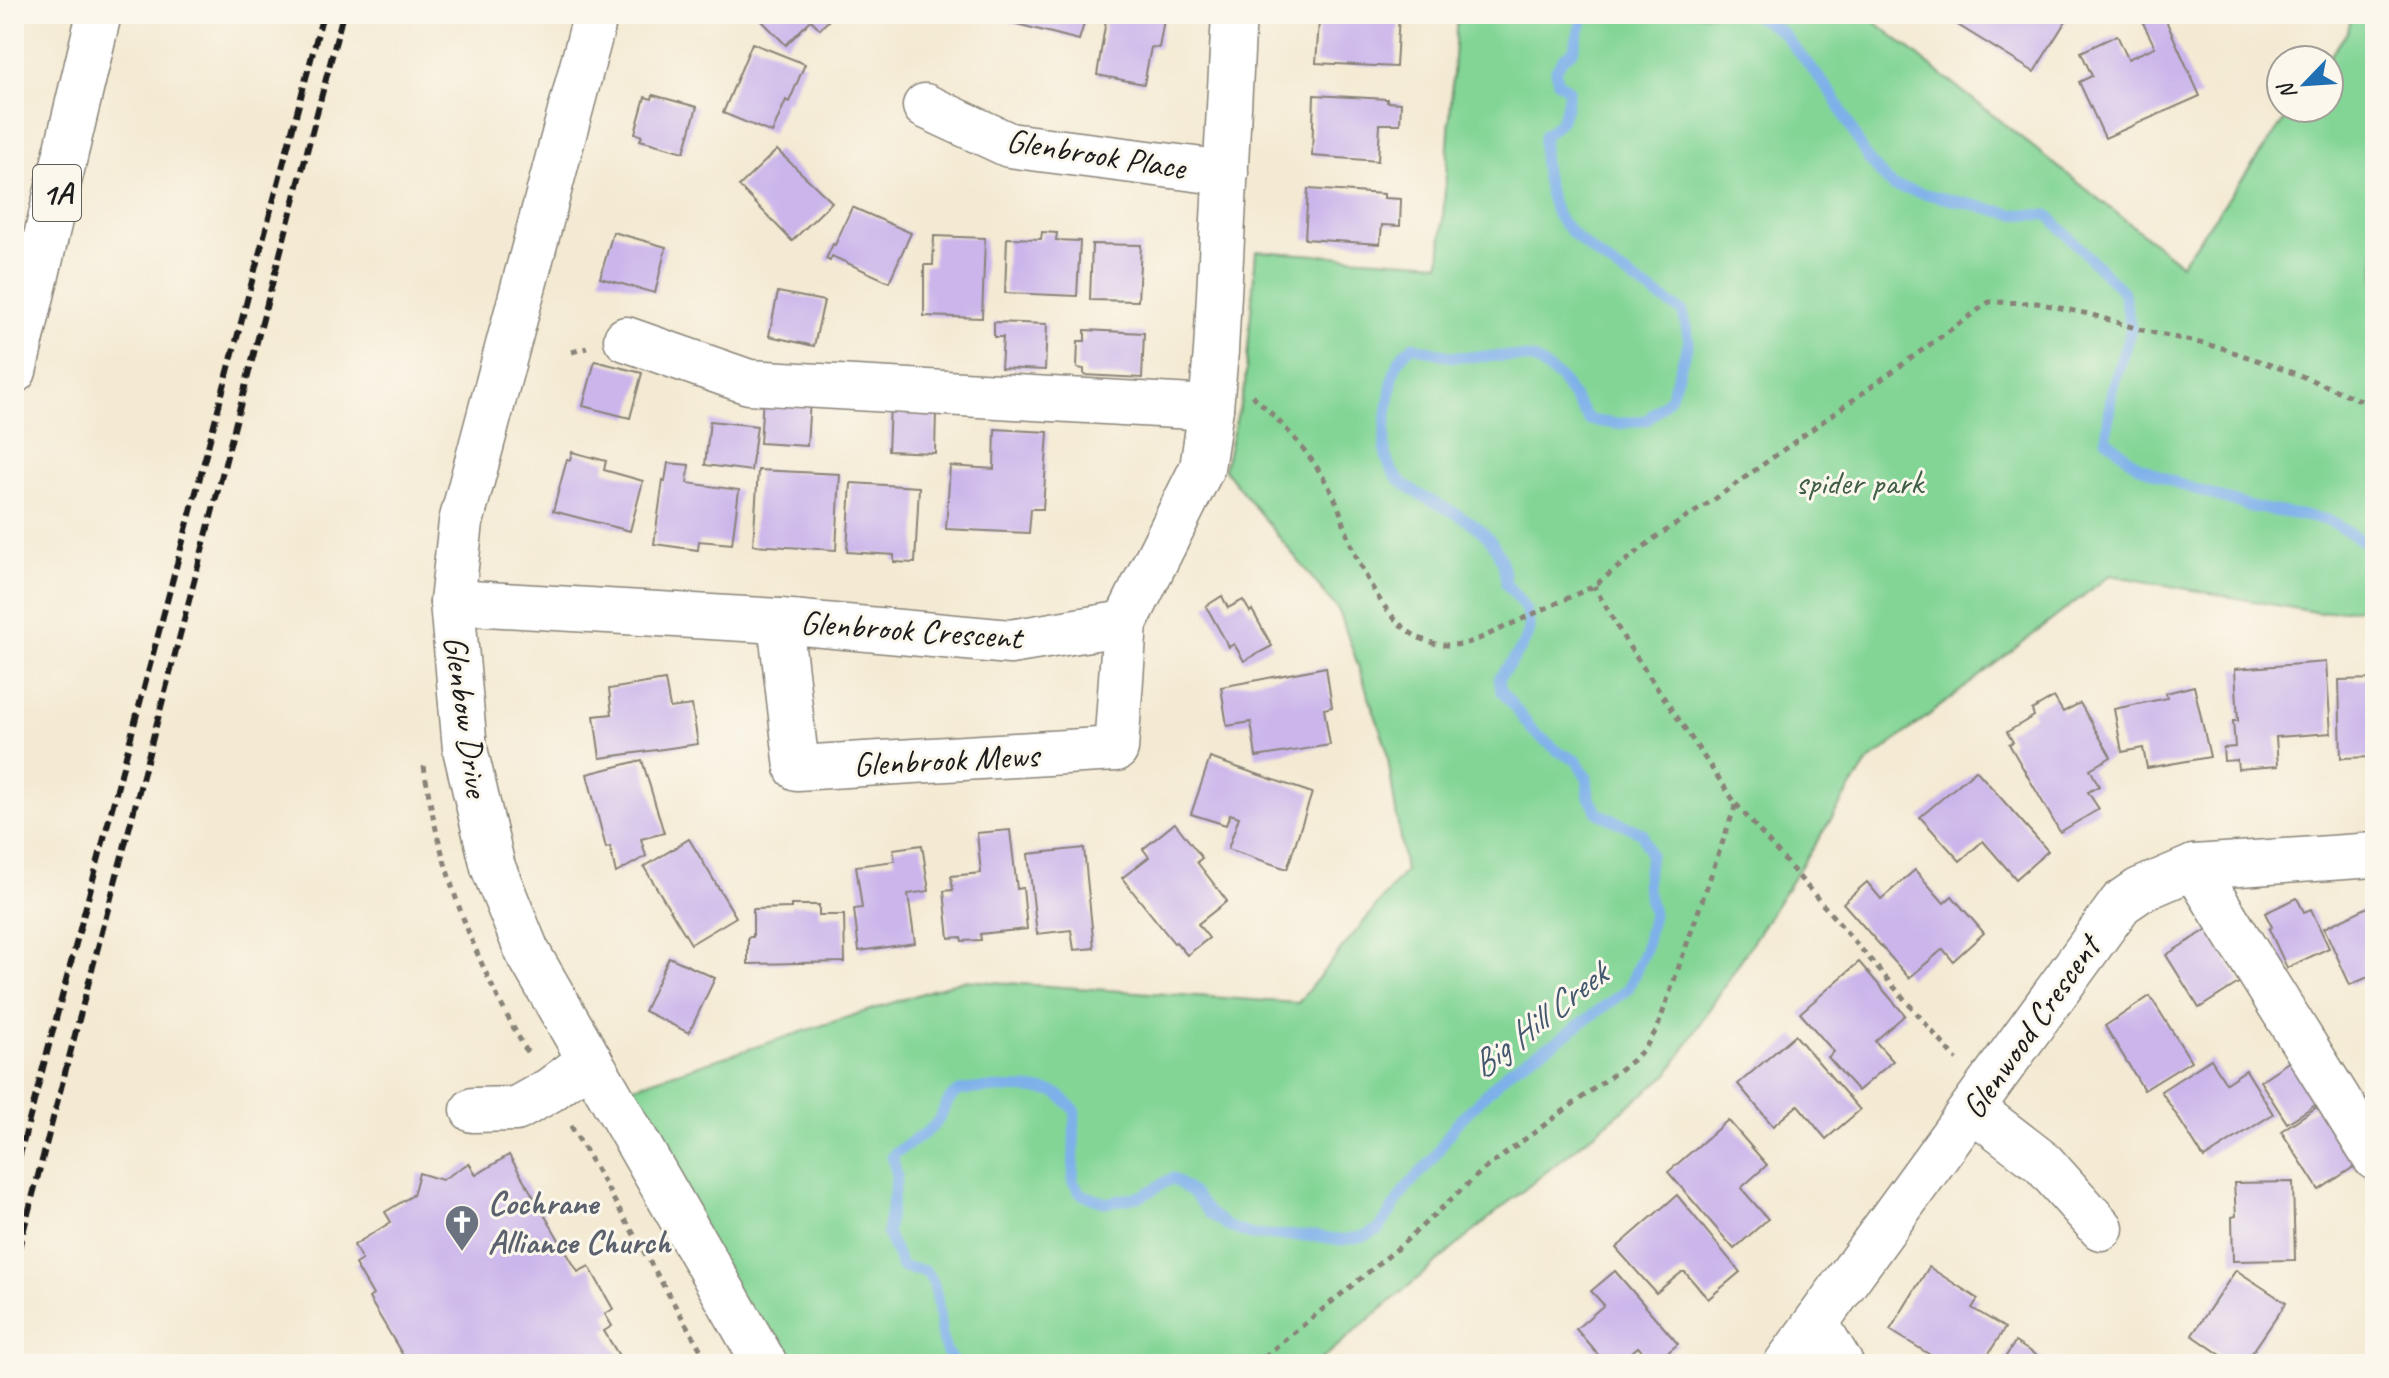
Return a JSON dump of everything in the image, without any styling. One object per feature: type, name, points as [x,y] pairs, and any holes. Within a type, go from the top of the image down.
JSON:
[{"type":"street","name":"1A","points":[[14,371],[99,14]]},
{"type":"street","name":"Glenbow Drive","points":[[596,14],[461,522],[452,602],[465,749],[493,867],[527,951],[765,1364]]},
{"type":"street","points":[[1125,623],[1202,468],[1227,397],[1226,173],[1234,14]]},
{"type":"street","name":"Glenbrook Place","points":[[925,106],[1009,145],[1226,173]]},
{"type":"street","points":[[626,339],[749,382],[1227,397]]},
{"type":"street","name":"Glenbrook Crescent","points":[[452,602],[780,621],[1010,642],[1125,623]]},
{"type":"street","name":"Glenbrook Mews","points":[[780,621],[797,768],[1116,749],[1125,623]]},
{"type":"street","name":"Glenwood Crescent","points":[[1786,1364],[2121,903],[2140,890],[2194,867],[2375,855]]},
{"type":"street","points":[[2194,867],[2375,1158]]},
{"type":"street","points":[[473,1110],[516,1109],[550,1090],[590,1060]]},
{"type":"street","points":[[1973,1109],[2043,1163],[2101,1228]]},
{"type":"street","points":[[1816,1323],[1841,1364]]},
{"type":"path","points":[[1227,397],[1293,434],[1332,494],[1357,559],[1394,619],[1406,632],[1422,640],[1454,647],[1594,586],[1656,537],[1715,499],[1989,302],[2037,303],[2222,348],[2373,405]]},
{"type":"path","points":[[1594,586],[1626,642],[1736,804],[1963,1067]]},
{"type":"path","points":[[1255,1364],[1397,1249],[1483,1170],[1645,1048],[1665,1010],[1736,804]]},
{"type":"green space","name":"spider park","points":[[1457,14],[1865,14],[2181,264],[2282,124],[2345,124],[2345,44],[2339,44],[2348,31],[2352,14],[2375,14],[2375,606],[2320,613],[2110,575],[1867,763],[1668,1074],[1505,1205],[1316,1364],[765,1364],[609,1094],[963,980],[1298,1003],[1405,871],[1386,746],[1339,611],[1224,469],[1245,384],[1256,251],[1440,263]]},
{"type":"building","points":[[755,14],[835,14],[820,29],[811,20],[786,45]]},
{"type":"building","points":[[1011,14],[1087,14],[1079,40],[1009,22]]},
{"type":"building","points":[[1107,14],[1165,14],[1159,48],[1151,47],[1144,84],[1097,75]]},
{"type":"building","points":[[1343,14],[1399,14],[1396,67],[1316,63],[1319,22],[1342,23]]},
{"type":"building","points":[[1940,14],[2058,14],[2067,19],[2034,72]]},
{"type":"building","points":[[2163,14],[2200,96],[2105,138],[2079,82],[2092,76],[2081,52],[2117,35],[2128,59],[2155,47],[2143,23]]},
{"type":"building","points":[[752,43],[805,64],[772,133],[723,113]]},
{"type":"building","points":[[653,95],[697,107],[684,152],[640,140],[642,136],[635,133],[645,97],[652,99]]},
{"type":"building","points":[[1314,95],[1387,99],[1387,102],[1401,103],[1400,124],[1380,124],[1378,161],[1312,156]]},
{"type":"building","points":[[777,150],[832,202],[792,241],[739,186]]},
{"type":"building","points":[[1308,189],[1384,194],[1384,198],[1401,199],[1400,226],[1382,225],[1380,244],[1305,239]]},
{"type":"building","points":[[852,207],[911,233],[889,282],[832,256],[830,261],[826,259]]},
{"type":"building","points":[[613,232],[666,247],[655,293],[600,278]]},
{"type":"building","points":[[1042,232],[1057,233],[1056,240],[1080,241],[1077,296],[1005,293],[1007,238],[1041,239]]},
{"type":"building","points":[[934,236],[985,238],[982,318],[924,316],[924,265],[933,265]]},
{"type":"building","points":[[1092,244],[1141,245],[1138,301],[1090,300]]},
{"type":"building","points":[[778,292],[824,301],[814,346],[769,336]]},
{"type":"building","points":[[994,322],[1047,324],[1045,370],[1001,368],[1003,337],[994,337]]},
{"type":"building","points":[[1085,330],[1144,333],[1142,378],[1084,375],[1084,369],[1077,368],[1078,341],[1085,341]]},
{"type":"building","points":[[595,361],[642,373],[630,418],[583,406]]},
{"type":"building","points":[[763,397],[810,400],[807,446],[760,443]]},
{"type":"building","points":[[890,405],[936,408],[935,453],[888,451]]},
{"type":"building","points":[[710,421],[757,426],[751,471],[705,465]]},
{"type":"building","points":[[995,429],[1048,432],[1043,509],[1031,509],[1029,533],[946,529],[950,466],[994,469]]},
{"type":"building","points":[[572,452],[606,461],[604,470],[643,481],[630,531],[553,511],[567,459],[570,460]]},
{"type":"building","points":[[668,463],[689,465],[687,483],[739,490],[732,544],[699,541],[698,550],[654,544]]},
{"type":"building","points":[[758,470],[840,474],[836,550],[753,545]]},
{"type":"building","points":[[851,483],[919,487],[915,563],[894,562],[894,555],[847,552]]},
{"type":"building","points":[[1222,596],[1228,608],[1243,600],[1272,646],[1244,661],[1234,644],[1229,647],[1206,606]]},
{"type":"building","points":[[2326,662],[2331,733],[2276,737],[2278,766],[2238,769],[2237,760],[2224,761],[2223,748],[2235,747],[2233,721],[2238,721],[2235,669]]},
{"type":"building","points":[[1326,667],[1332,707],[1324,709],[1330,745],[1256,757],[1251,722],[1227,726],[1221,687]]},
{"type":"building","points":[[2375,679],[2375,757],[2341,758],[2339,680]]},
{"type":"building","points":[[665,680],[670,708],[692,705],[698,744],[600,758],[594,716],[612,714],[609,689]]},
{"type":"building","points":[[2194,686],[2210,757],[2147,768],[2143,748],[2122,752],[2114,709],[2167,698],[2166,693]]},
{"type":"building","points":[[2054,697],[2063,712],[2080,703],[2111,757],[2090,769],[2099,786],[2088,792],[2099,809],[2060,832],[2009,744],[2013,742],[2007,732],[2034,716],[2032,710]]},
{"type":"building","points":[[1210,758],[1312,793],[1287,869],[1228,849],[1239,817],[1230,814],[1226,825],[1191,814]]},
{"type":"building","points":[[642,760],[664,833],[641,839],[646,856],[616,873],[610,847],[606,848],[587,774]]},
{"type":"building","points":[[1976,770],[2048,851],[2016,879],[1983,841],[1960,861],[1920,817]]},
{"type":"building","points":[[1175,823],[1202,858],[1197,862],[1227,901],[1198,924],[1209,938],[1187,955],[1122,878],[1149,857],[1143,849]]},
{"type":"building","points":[[1010,830],[1017,889],[1023,888],[1027,929],[980,934],[981,940],[949,938],[944,891],[953,890],[951,876],[981,873],[977,833]]},
{"type":"building","points":[[689,839],[736,917],[691,944],[644,867]]},
{"type":"building","points":[[922,845],[929,891],[908,894],[915,943],[859,951],[854,909],[862,908],[856,866],[895,861],[893,849]]},
{"type":"building","points":[[1084,848],[1094,948],[1074,950],[1071,930],[1037,934],[1028,854]]},
{"type":"building","points":[[1915,870],[1944,903],[1952,896],[1984,933],[1953,961],[1943,949],[1909,978],[1843,903],[1867,882],[1881,899]]},
{"type":"building","points":[[2297,898],[2304,912],[2311,909],[2329,948],[2287,968],[2265,913]]},
{"type":"building","points":[[791,905],[819,905],[819,915],[844,915],[845,962],[748,964],[748,937],[753,937],[753,909],[791,908]]},
{"type":"building","points":[[2370,906],[2375,916],[2375,974],[2350,985],[2324,928]]},
{"type":"building","points":[[2208,929],[2240,982],[2199,1008],[2166,955]]},
{"type":"building","points":[[669,957],[715,978],[689,1033],[644,1011]]},
{"type":"building","points":[[1859,962],[1905,1015],[1875,1041],[1893,1061],[1858,1091],[1828,1057],[1834,1052],[1800,1013]]},
{"type":"building","points":[[2150,996],[2191,1061],[2144,1090],[2105,1026]]},
{"type":"building","points":[[1795,1035],[1860,1110],[1826,1139],[1798,1105],[1773,1126],[1738,1084]]},
{"type":"building","points":[[2211,1059],[2226,1083],[2246,1070],[2273,1114],[2204,1158],[2161,1091]]},
{"type":"building","points":[[2293,1059],[2320,1102],[2287,1123],[2260,1081]]},
{"type":"building","points":[[2320,1105],[2358,1164],[2319,1190],[2281,1131]]},
{"type":"building","points":[[1728,1120],[1767,1165],[1741,1188],[1768,1219],[1734,1249],[1668,1172]]},
{"type":"building","name":"Cochrane Alliance Church","points":[[509,1155],[578,1272],[589,1266],[613,1309],[605,1314],[612,1326],[604,1331],[624,1364],[408,1364],[369,1298],[373,1295],[355,1264],[362,1260],[354,1245],[391,1222],[385,1212],[413,1195],[419,1173],[442,1180],[469,1163],[476,1175]]},
{"type":"building","points":[[2293,1182],[2295,1260],[2233,1261],[2232,1217],[2236,1216],[2234,1183]]},
{"type":"building","points":[[1677,1195],[1740,1272],[1708,1299],[1685,1272],[1656,1293],[1616,1248]]},
{"type":"building","points":[[1929,1267],[1978,1299],[1972,1308],[2005,1328],[1982,1364],[1945,1364],[1890,1330]]},
{"type":"building","points":[[2236,1270],[2286,1303],[2250,1356],[2256,1360],[2253,1364],[2234,1364],[2192,1335]]},
{"type":"building","points":[[1615,1271],[1678,1344],[1654,1364],[1638,1347],[1618,1364],[1606,1364],[1576,1329],[1604,1305],[1591,1291]]},
{"type":"building","points":[[2015,1342],[2050,1364],[2001,1364]]},
{"type":"waterway","name":"Big Hill Creek","points":[[955,1364],[942,1337],[933,1282],[926,1271],[902,1267],[887,1233],[897,1175],[892,1156],[931,1128],[957,1092],[1023,1089],[1049,1091],[1061,1097],[1075,1110],[1073,1182],[1081,1194],[1106,1203],[1142,1196],[1172,1178],[1194,1194],[1209,1213],[1229,1227],[1252,1235],[1316,1236],[1342,1240],[1365,1236],[1379,1229],[1455,1125],[1511,1069],[1557,1041],[1628,989],[1645,950],[1653,914],[1646,885],[1650,855],[1642,833],[1598,813],[1589,797],[1587,778],[1577,761],[1558,751],[1533,731],[1501,690],[1499,678],[1525,642],[1529,621],[1526,610],[1506,584],[1500,557],[1487,537],[1469,522],[1409,488],[1394,474],[1385,449],[1394,373],[1403,355],[1413,346],[1452,357],[1534,359],[1560,378],[1589,420],[1617,424],[1647,420],[1670,398],[1689,341],[1683,312],[1620,271],[1576,236],[1558,216],[1546,180],[1543,154],[1545,134],[1563,116],[1569,90],[1558,82],[1556,70],[1563,58],[1573,51],[1584,14]]},
{"type":"waterway","name":"Big Hill Creek","points":[[1753,14],[1782,32],[1833,95],[1867,158],[1892,186],[2012,214],[2048,215],[2124,293],[2131,329],[2112,389],[2106,439],[2138,466],[2179,484],[2251,507],[2328,520],[2367,544],[2375,535]]},
{"type":"railway","points":[[14,1177],[323,14]]},
{"type":"railway","points":[[14,1267],[343,14]]},
{"type":"place","name":"Cochrane Alliance Church","points":[[462,1253]]}]
